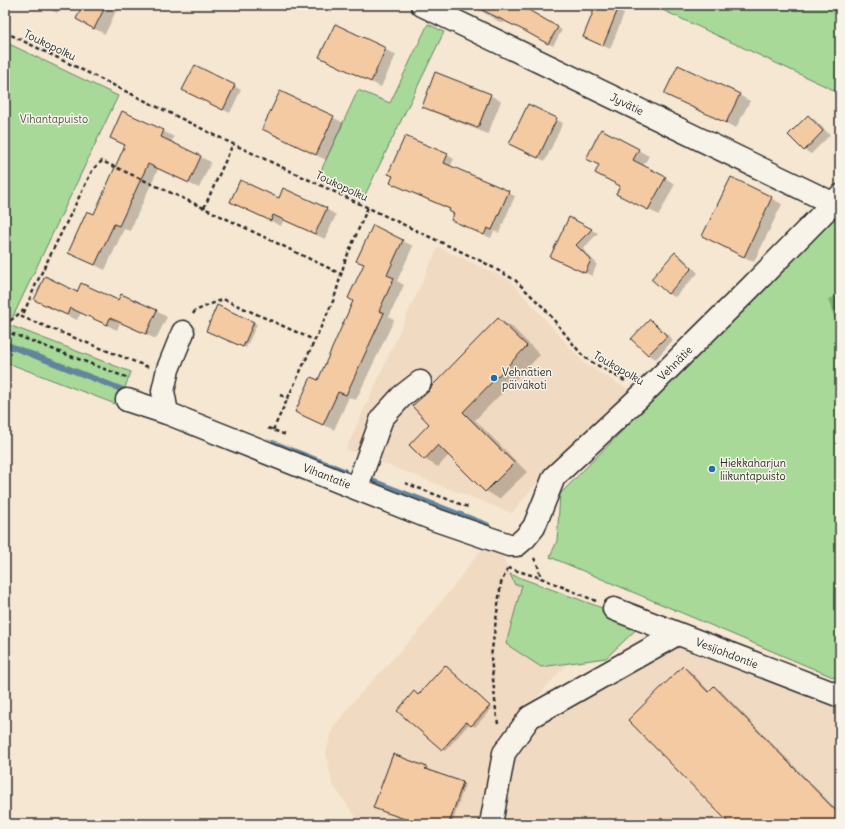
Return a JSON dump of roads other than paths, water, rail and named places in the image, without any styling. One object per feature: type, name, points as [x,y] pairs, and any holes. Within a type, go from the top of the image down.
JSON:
[{"type":"street","name":"Jyvätie","points":[[422,5],[836,200]]},
{"type":"street","name":"Vehnätie","points":[[525,538],[534,526],[554,477],[645,392],[836,200]]},
{"type":"street","points":[[167,413],[163,391],[168,370],[183,332]]},
{"type":"street","points":[[357,488],[382,418],[402,396],[420,382]]},
{"type":"street","name":"Vihantatie","points":[[127,400],[167,413],[433,519],[509,545],[517,545],[525,538]]},
{"type":"street","name":"Vesijohdontie","points":[[614,609],[840,696]]},
{"type":"street","points":[[491,824],[504,753],[530,716],[677,634]]},
{"type":"waterway","points":[[5,344],[131,393]]},
{"type":"waterway","points":[[273,443],[344,471]]},
{"type":"waterway","points":[[372,481],[487,525]]},
{"type":"place","name":"Vehnätien päiväkoti","points":[[494,378]]},
{"type":"place","name":"Hiekkaharjun liikuntapuisto","points":[[712,469]]},
{"type":"park label","name":"Vihantapuisto","points":[[54,119]]}]
